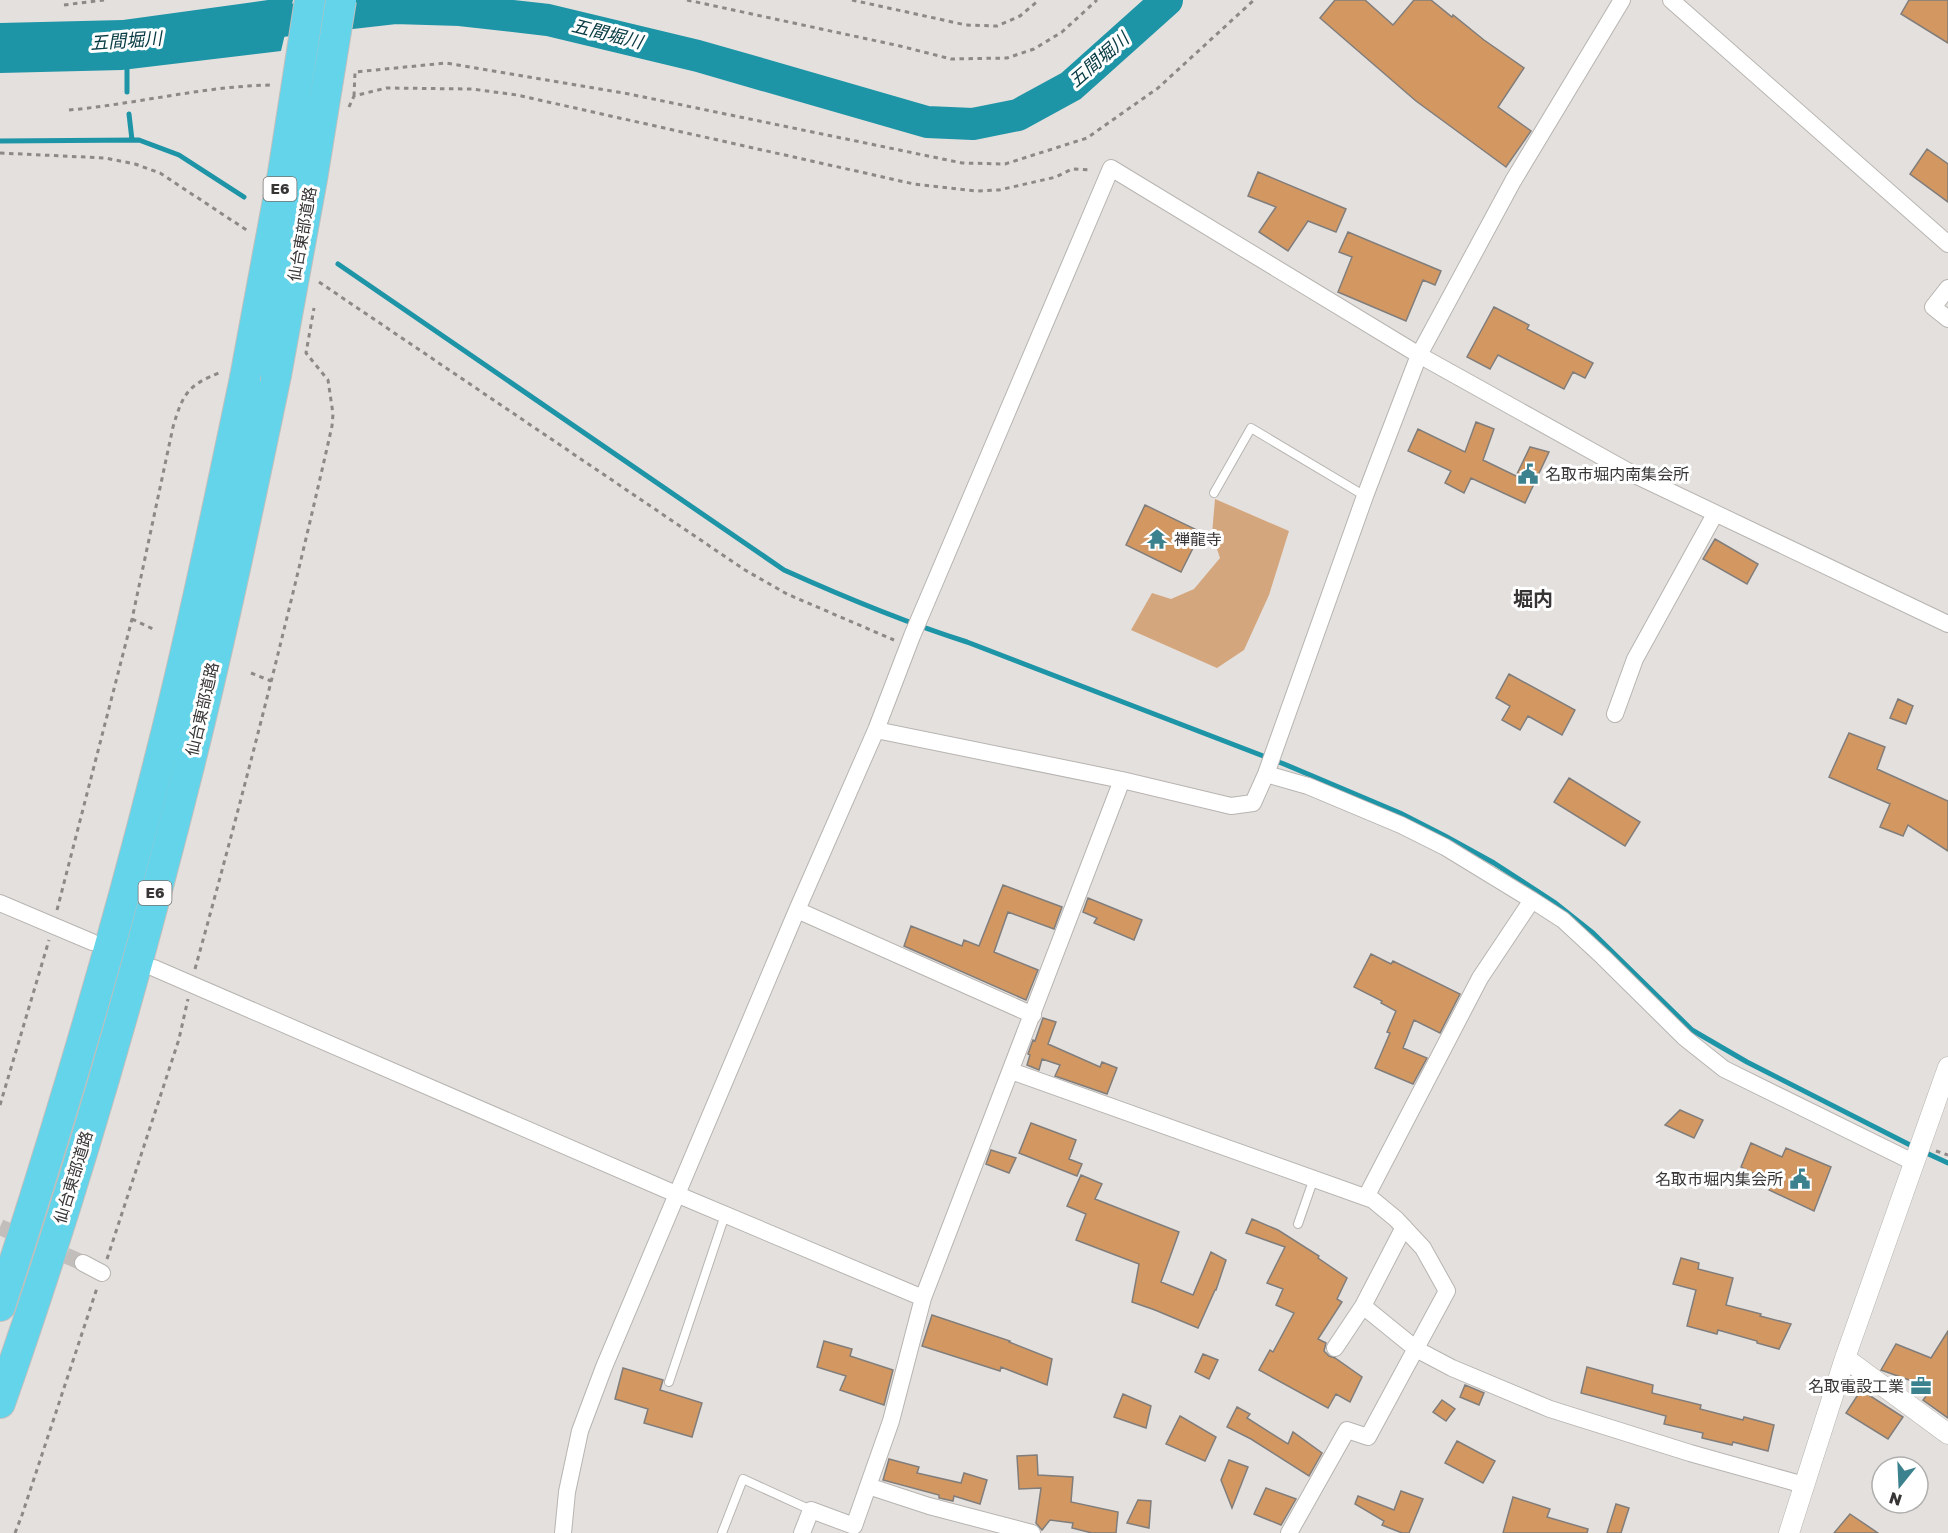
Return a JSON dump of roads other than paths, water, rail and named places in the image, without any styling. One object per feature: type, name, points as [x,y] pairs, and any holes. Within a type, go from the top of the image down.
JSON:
[{"type":"highway","name":"仙台東部道路","points":[[0,1306],[53,1144],[97,992],[156,774],[205,568],[235,374],[281,184],[310,0]]},
{"type":"highway","name":"仙台東部道路","points":[[0,1403],[80,1156],[136,966],[190,761],[234,573],[276,375],[312,179],[341,0]]},
{"type":"street","points":[[876,730],[1122,780],[1231,806],[1253,803],[1419,355],[1513,181],[1622,0]]},
{"type":"street","points":[[1671,0],[1948,244]]},
{"type":"street","points":[[563,1533],[567,1492],[580,1431],[604,1367],[796,910],[876,730],[909,641],[1111,168],[1419,355],[1633,474],[1948,624]]},
{"type":"street","points":[[1948,288],[1933,307],[1948,319]]},
{"type":"street","points":[[1616,714],[1635,659],[1715,514]]},
{"type":"street","points":[[1268,765],[1308,786],[1401,825],[1445,847],[1563,920],[1685,1038],[1724,1070],[1917,1156]]},
{"type":"street","points":[[802,1533],[811,1510],[854,1526],[891,1421],[923,1298],[1122,780]]},
{"type":"street","points":[[1366,1197],[1480,978],[1532,900]]},
{"type":"street","points":[[0,903],[92,942]]},
{"type":"street","points":[[796,910],[1033,1015]]},
{"type":"street","points":[[154,968],[724,1215],[923,1298]]},
{"type":"street","points":[[1788,1533],[1845,1358],[1948,1067]]},
{"type":"street","points":[[1011,1071],[1373,1200],[1404,1227],[1423,1248],[1446,1291],[1368,1437],[1347,1430],[1289,1533]]},
{"type":"street","points":[[1335,1348],[1364,1306],[1404,1227]]},
{"type":"street","points":[[83,1263],[102,1273]]},
{"type":"street","points":[[1364,1306],[1416,1349],[1452,1368],[1550,1409],[1690,1453],[1804,1485]]},
{"type":"street","points":[[1845,1358],[1948,1434]]},
{"type":"street","points":[[868,1486],[929,1506],[1032,1533]]},
{"type":"lane","points":[[1214,493],[1251,428],[1365,496]]},
{"type":"lane","points":[[1298,1224],[1314,1178]]},
{"type":"lane","points":[[669,1382],[724,1215]]},
{"type":"lane","points":[[722,1533],[743,1479],[811,1510]]},
{"type":"water","points":[[268,0],[293,0],[281,51],[122,70],[0,73],[0,23],[123,20]]},
{"type":"waterway","name":"五間堀川","points":[[246,25],[395,8],[460,10],[548,20],[698,56],[927,122],[973,124],[1018,115],[1071,86],[1167,0]]},
{"type":"waterway","points":[[127,63],[127,92]]},
{"type":"waterway","points":[[129,114],[132,140]]},
{"type":"waterway","points":[[0,141],[139,140],[179,155],[244,197]]},
{"type":"waterway","points":[[338,264],[784,570],[897,618],[967,642],[1284,764],[1400,813],[1494,863],[1554,902],[1593,933],[1692,1030],[1747,1062],[1914,1147]]},
{"type":"waterway","points":[[1922,1151],[1948,1163]]},
{"type":"tunnel","points":[[0,1227],[83,1263]]},
{"type":"place","name":"名取市堀内南集会所","points":[[1528,474]]},
{"type":"place","name":"禅龍寺","points":[[1157,539]]},
{"type":"place","name":"名取市堀内集会所","points":[[1800,1179]]},
{"type":"place","name":"名取電設工業","points":[[1921,1386]]},
{"type":"district","name":"堀内","points":[[1533,599]]}]
